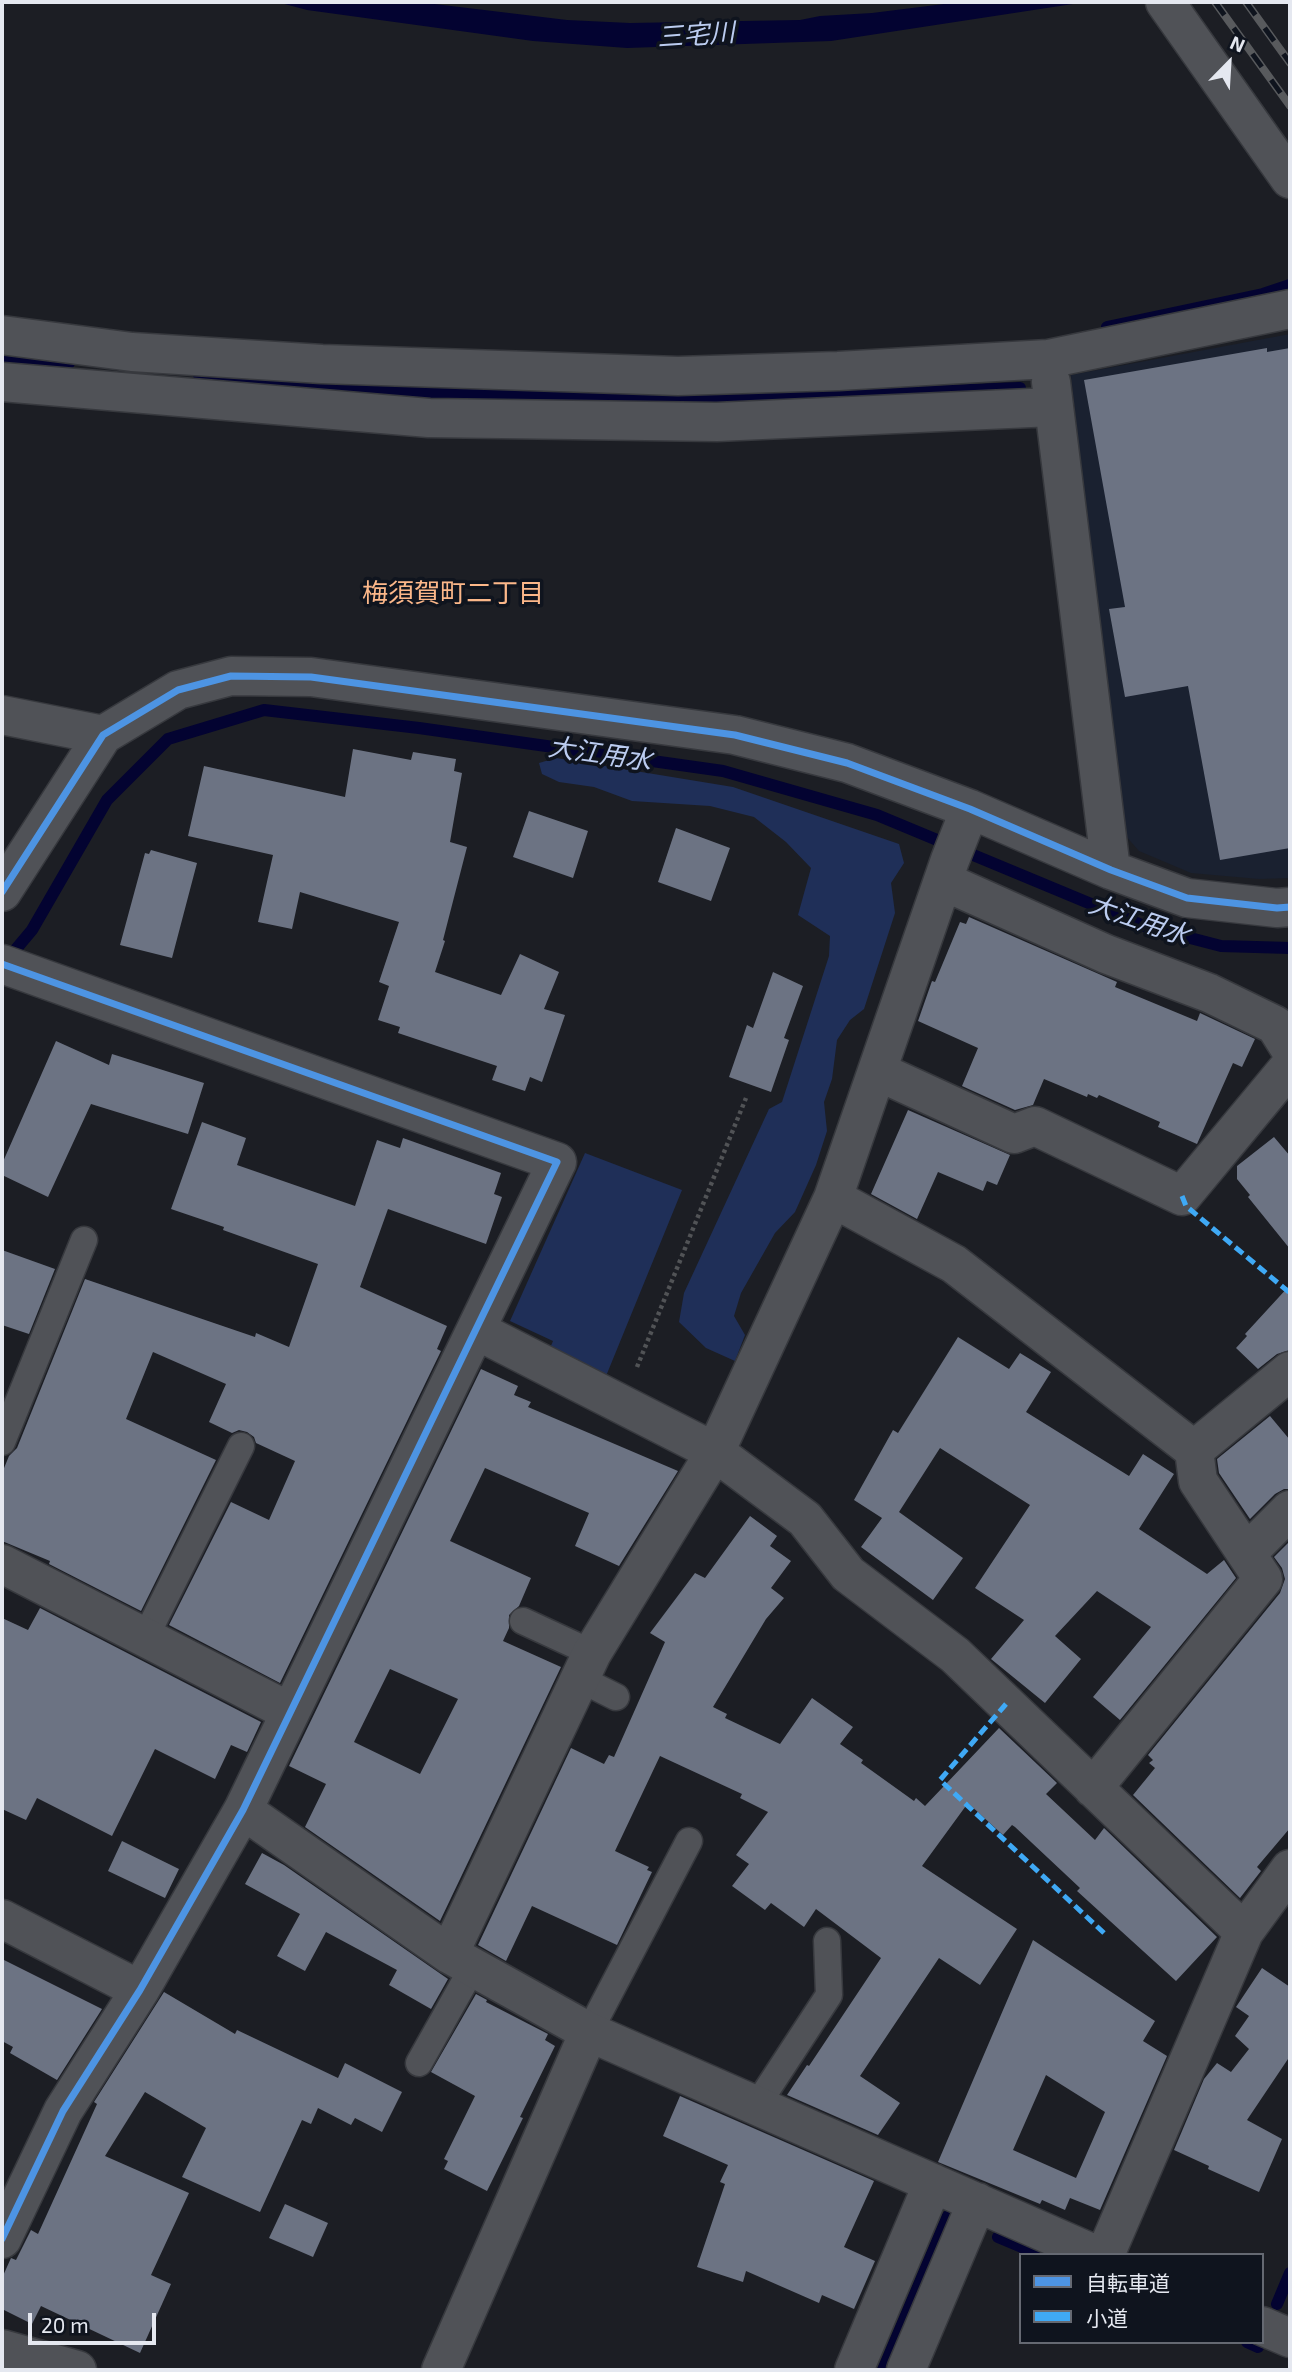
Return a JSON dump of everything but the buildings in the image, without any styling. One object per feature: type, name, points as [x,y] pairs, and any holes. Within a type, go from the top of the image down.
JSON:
[{"type":"street","points":[[1165,2],[1290,179]]},
{"type":"street","points":[[2,335],[132,352],[309,363],[678,376],[838,371],[1048,359],[1290,309]]},
{"type":"street","points":[[1048,359],[1111,870]]},
{"type":"street","points":[[2,382],[429,418],[717,422],[1053,407]]},
{"type":"street","points":[[2,892],[103,735],[178,690],[231,676],[312,677],[735,736],[847,763],[967,816],[1187,898],[1277,908],[1290,907]]},
{"type":"street","points":[[2,715],[103,735]]},
{"type":"street","points":[[461,1961],[586,1666],[715,1452],[834,1198],[967,816]]},
{"type":"street","points":[[946,870],[1106,954],[1209,993],[1275,1025],[1290,1049]]},
{"type":"street","points":[[2,2239],[64,2111],[140,1990],[243,1810],[557,1162],[13,968]]},
{"type":"street","points":[[877,1071],[1014,1134],[1035,1126],[1182,1196],[1290,1066]]},
{"type":"street","points":[[834,1198],[954,1264],[1194,1450],[1198,1481],[1263,1578],[1093,1788]]},
{"type":"street","points":[[476,1330],[715,1452],[805,1519],[848,1574],[955,1655],[1244,1932]]},
{"type":"street","points":[[1194,1450],[1290,1371]]},
{"type":"street","points":[[1247,1553],[1290,1510]]},
{"type":"street","points":[[2,1564],[290,1712]]},
{"type":"street","points":[[243,1810],[461,1961],[589,2032],[1092,2253]]},
{"type":"street","points":[[1106,2253],[1244,1932],[1290,1869]]},
{"type":"street","points":[[2,1919],[140,1990]]},
{"type":"street","points":[[441,2370],[589,2032]]},
{"type":"street","points":[[854,2370],[933,2183]]},
{"type":"street","points":[[906,2370],[977,2202]]},
{"type":"street","points":[[1264,2327],[1290,2338]]},
{"type":"street","points":[[2,2349],[77,2370]]},
{"type":"lane","points":[[2,1442],[84,1240]]},
{"type":"lane","points":[[145,1637],[241,1446]]},
{"type":"lane","points":[[523,1621],[586,1666],[617,1697]]},
{"type":"lane","points":[[589,2032],[689,1841]]},
{"type":"lane","points":[[757,2105],[829,1996],[827,1941]]},
{"type":"lane","points":[[419,2063],[461,1961]]},
{"type":"path","points":[[622,1405],[746,1098]]},
{"type":"shaded area","points":[[1290,334],[1290,878],[1259,879],[1191,873],[1139,851],[1118,827],[1071,375]]},
{"type":"shaded area","points":[[556,758],[733,787],[899,844],[904,863],[891,883],[895,913],[864,1009],[850,1020],[837,1040],[832,1079],[824,1102],[827,1131],[816,1165],[795,1212],[775,1233],[741,1293],[734,1316],[745,1335],[735,1361],[706,1348],[679,1322],[684,1293],[769,1109],[782,1102],[829,956],[830,936],[798,915],[811,868],[786,842],[754,817],[710,806],[632,801],[594,787],[559,782],[542,774],[539,763]]},
{"type":"shaded area","points":[[585,1153],[682,1190],[604,1381],[548,1353],[553,1341],[510,1321]]},
{"type":"water","name":"三宅川","points":[[277,2],[418,2],[567,20],[630,23],[800,20],[960,2],[1086,2],[831,41],[627,48],[533,41],[307,10]]},
{"type":"waterway","points":[[1107,327],[1263,294],[1290,285]]},
{"type":"waterway","points":[[2,356],[69,363]]},
{"type":"waterway","points":[[199,375],[366,391],[705,401],[1020,388]]},
{"type":"waterway","name":"大江用水","points":[[6,961],[32,930],[107,800],[168,739],[264,710],[419,728],[723,771],[877,815],[1144,926],[1221,946],[1290,948]]},
{"type":"waterway","points":[[883,2370],[948,2216]]},
{"type":"waterway","points":[[998,2237],[1036,2253]]},
{"type":"waterway","points":[[1277,2304],[1290,2273]]},
{"type":"waterway","points":[[1251,2344],[1258,2347]]},
{"type":"railway","points":[[1215,2],[1290,106]]},
{"type":"railway","points":[[1246,2],[1290,63]]},
{"type":"marked path","points":[[1182,1196],[1186,1206],[1290,1293]]},
{"type":"marked path","points":[[1006,1704],[940,1780],[1104,1933]]},
{"type":"cycle path","points":[[2,892],[103,735],[178,690],[231,676],[311,677],[735,735],[847,763],[970,809],[1111,870],[1187,898],[1277,908],[1290,907]]},
{"type":"cycle path","points":[[2,964],[557,1162],[243,1810],[140,1990],[63,2111],[2,2239]]},
{"type":"district","name":"梅須賀町二丁目","points":[[453,593]]}]
